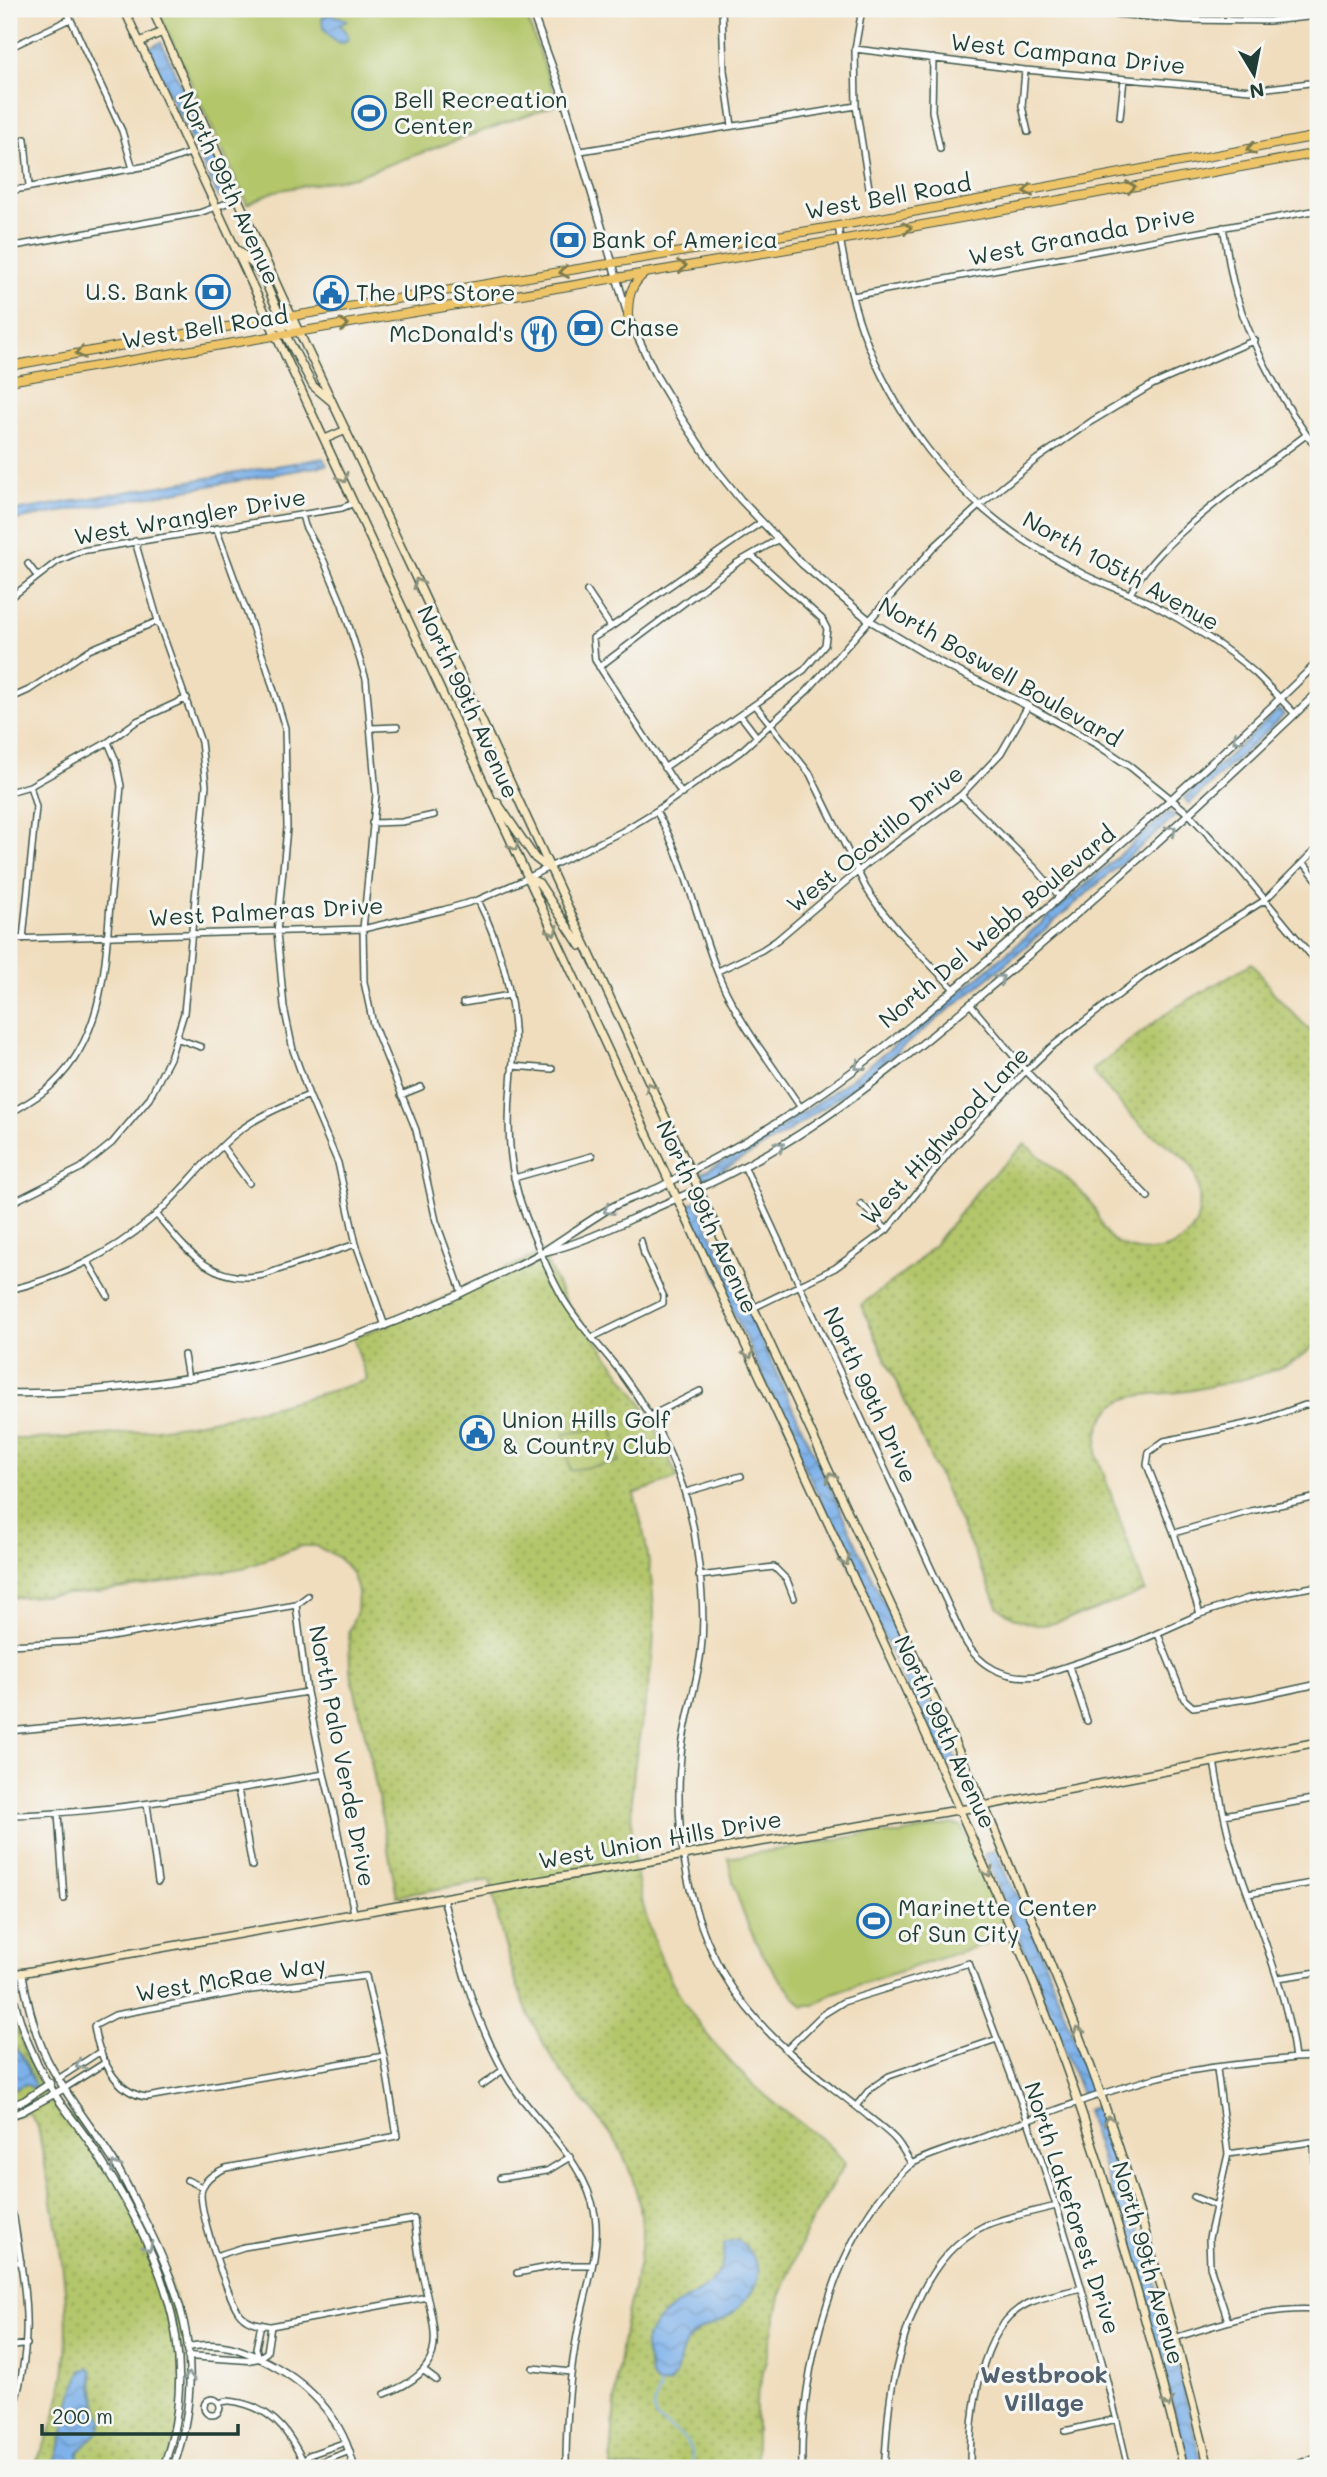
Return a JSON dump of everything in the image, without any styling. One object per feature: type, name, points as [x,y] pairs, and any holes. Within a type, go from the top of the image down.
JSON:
[{"type":"main road","name":"North 99th Avenue","points":[[124,9],[1003,1906],[1078,2103],[1131,2267],[1184,2468]]},
{"type":"main road","name":"North 99th Avenue","points":[[152,9],[592,964],[984,1805],[1050,1960],[1101,2095],[1175,2338],[1209,2468]]},
{"type":"main road","points":[[140,42],[162,32]]},
{"type":"main road","name":"West Bell Road","points":[[9,366],[292,316],[838,226],[1318,136]]},
{"type":"main road","name":"West Bell Road","points":[[9,381],[840,240],[1318,153]]},
{"type":"main road","points":[[236,249],[252,261],[282,318],[290,327],[300,332]]},
{"type":"main road","points":[[628,316],[630,293],[635,282],[646,272]]},
{"type":"main road","points":[[488,284],[490,300]]},
{"type":"main road","points":[[269,320],[279,325],[287,334],[313,386],[334,404]]},
{"type":"main road","points":[[325,439],[346,430]]},
{"type":"main road","points":[[486,787],[535,858],[548,868]]},
{"type":"main road","points":[[528,878],[539,883],[592,964]]},
{"type":"main road","name":"West Union Hills Drive","points":[[9,1975],[354,1913],[960,1810],[1318,1742]]},
{"type":"street","points":[[65,9],[122,131],[133,169]]},
{"type":"street","name":"North Boswell Boulevard","points":[[531,9],[581,151],[611,264],[628,316],[655,374],[682,419],[715,468],[760,523],[802,565],[869,620],[941,663],[1028,706],[1098,745],[1131,767],[1189,814],[1318,964]]},
{"type":"street","points":[[722,9],[724,70],[732,126]]},
{"type":"street","points":[[862,9],[855,49],[856,106],[869,188]]},
{"type":"street","points":[[1054,9],[1185,20],[1269,21],[1318,16]]},
{"type":"street","points":[[9,48],[71,19]]},
{"type":"street","name":"West Campana Drive","points":[[855,49],[1025,70],[1251,90],[1318,82]]},
{"type":"street","points":[[933,58],[932,111],[940,149]]},
{"type":"street","points":[[1025,70],[1023,106],[1028,132]]},
{"type":"street","points":[[1120,117],[1124,79]]},
{"type":"street","points":[[581,151],[856,106]]},
{"type":"street","points":[[25,139],[29,187]]},
{"type":"street","points":[[9,191],[165,163],[190,153]]},
{"type":"street","points":[[9,247],[216,208],[238,199]]},
{"type":"street","name":"West Granada Drive","points":[[853,296],[1318,210]]},
{"type":"street","name":"North 105th Avenue","points":[[838,226],[853,296],[869,346],[894,398],[929,449],[980,505],[1028,542],[1082,573],[1179,619],[1253,671],[1295,714]]},
{"type":"street","points":[[1223,227],[1234,287],[1255,340],[1285,402],[1318,450]]},
{"type":"street","name":"West Palmeras Drive","points":[[9,939],[363,929],[400,922],[478,900],[528,878],[656,811],[757,737],[816,682],[935,546],[980,505],[1055,446],[1152,385],[1255,340]]},
{"type":"street","points":[[1130,594],[1138,579],[1182,533],[1306,435]]},
{"type":"street","name":"West Wrangler Drive","points":[[9,598],[58,561],[81,551],[342,508],[354,503]]},
{"type":"street","points":[[302,515],[342,604],[366,679],[376,794],[363,929],[364,982],[373,1024],[416,1130],[436,1221],[462,1293]]},
{"type":"street","points":[[682,794],[595,660],[593,638],[760,523]]},
{"type":"street","points":[[216,528],[264,659],[285,728],[287,828],[277,932],[284,1007],[293,1050],[338,1163],[356,1244],[385,1326]]},
{"type":"street","points":[[599,667],[751,555],[777,540]]},
{"type":"street","points":[[9,1204],[81,1168],[112,1143],[149,1099],[170,1058],[184,1013],[206,785],[201,742],[158,621],[135,541]]},
{"type":"street","points":[[664,768],[804,670],[825,645],[827,629],[822,619],[751,555]]},
{"type":"street","points":[[28,564],[37,576]]},
{"type":"street","points":[[587,591],[611,627]]},
{"type":"street","points":[[9,699],[29,690],[89,650],[158,621]]},
{"type":"street","name":"North Del Webb Boulevard","points":[[542,1252],[557,1240],[618,1204],[689,1171],[801,1108],[862,1064],[954,989],[1172,800],[1318,662]]},
{"type":"street","name":"North Del Webb Boulevard","points":[[542,1252],[592,1236],[698,1190],[813,1125],[970,1004],[1189,814],[1318,692]]},
{"type":"street","points":[[9,792],[30,786],[107,742],[137,721],[187,698]]},
{"type":"street","points":[[756,706],[810,774],[866,888],[890,921],[954,989]]},
{"type":"street","name":"West Ocotillo Drive","points":[[718,971],[746,959],[777,940],[858,871],[961,795],[1001,753],[1028,706]]},
{"type":"street","points":[[741,716],[757,737]]},
{"type":"street","points":[[372,728],[397,727]]},
{"type":"street","points":[[9,1114],[52,1085],[73,1061],[90,1031],[99,1004],[121,786],[116,761],[107,742]]},
{"type":"street","points":[[23,939],[36,807],[30,786]]},
{"type":"street","points":[[961,795],[1036,869],[1060,897]]},
{"type":"street","points":[[656,811],[679,854],[718,971],[731,1001],[801,1108]]},
{"type":"street","points":[[372,822],[402,822],[434,814]]},
{"type":"street","name":"West Highwood Lane","points":[[753,1308],[801,1287],[835,1268],[887,1230],[951,1150],[1026,1071],[1079,1024],[1134,982],[1265,900],[1318,847]]},
{"type":"street","points":[[1312,855],[1318,862]]},
{"type":"street","points":[[1304,863],[1318,881]]},
{"type":"street","points":[[478,900],[497,942],[510,995],[515,1031],[508,1131],[514,1178],[523,1210],[564,1299],[650,1416],[670,1451],[678,1478],[686,1492],[699,1576],[701,1648],[681,1752],[679,1789],[684,1856],[692,1895],[716,1962],[746,2006],[786,2050],[895,2139],[912,2164]]},
{"type":"street","points":[[463,1003],[510,995]]},
{"type":"street","points":[[970,1004],[1026,1071],[1148,1197]]},
{"type":"street","points":[[176,1038],[201,1047]]},
{"type":"street","points":[[512,1066],[552,1069]]},
{"type":"street","points":[[401,1095],[421,1087]]},
{"type":"street","points":[[9,1290],[30,1285],[88,1262],[129,1237],[156,1214],[222,1146],[259,1118],[309,1095]]},
{"type":"street","points":[[222,1146],[248,1183]]},
{"type":"street","points":[[514,1178],[592,1156]]},
{"type":"street","name":"North 99th Drive","points":[[744,1166],[964,1639],[972,1653],[983,1663],[1005,1675],[1029,1677],[1069,1666],[1158,1634],[1200,1614],[1250,1598],[1318,1586]]},
{"type":"street","points":[[861,1204],[887,1230]]},
{"type":"street","points":[[156,1214],[200,1262],[233,1276],[263,1275],[356,1244]]},
{"type":"street","points":[[591,1338],[663,1303],[663,1296],[641,1241]]},
{"type":"street","points":[[9,1393],[84,1391],[188,1379],[276,1360],[385,1326],[462,1293],[542,1252]]},
{"type":"street","points":[[88,1262],[108,1296]]},
{"type":"street","points":[[184,1355],[188,1379]]},
{"type":"street","points":[[650,1416],[700,1391]]},
{"type":"street","points":[[1200,1614],[1174,1533],[1147,1465],[1149,1452],[1164,1441],[1260,1421],[1305,1405],[1318,1405]]},
{"type":"street","points":[[686,1492],[741,1476]]},
{"type":"street","points":[[1174,1533],[1251,1511],[1318,1497]]},
{"type":"street","points":[[699,1576],[774,1567],[783,1573],[794,1598]]},
{"type":"street","points":[[9,1645],[89,1641],[296,1605],[308,1596]]},
{"type":"street","name":"North Palo Verde Drive","points":[[296,1605],[307,1692],[354,1913]]},
{"type":"street","points":[[1158,1634],[1184,1699],[1193,1707],[1318,1684]]},
{"type":"street","points":[[1069,1666],[1087,1721]]},
{"type":"street","points":[[9,1731],[154,1717],[307,1692]]},
{"type":"street","points":[[1214,1761],[1232,1849],[1278,1978],[1291,2024],[1295,2058]]},
{"type":"street","points":[[9,1815],[147,1804],[324,1774]]},
{"type":"street","points":[[238,1789],[252,1866]]},
{"type":"street","points":[[1224,1815],[1318,1798]]},
{"type":"street","points":[[147,1804],[158,1882]]},
{"type":"street","points":[[58,1813],[64,1899]]},
{"type":"street","points":[[1248,1894],[1318,1882]]},
{"type":"street","points":[[443,1898],[464,1979],[478,2019],[503,2070],[534,2115],[570,2157],[589,2190],[596,2217],[592,2265],[571,2372],[566,2468]]},
{"type":"street","name":"North Lakeforest Drive","points":[[786,2050],[822,2015],[843,2002],[969,1963],[1028,2120],[1056,2206],[1081,2288],[1128,2468]]},
{"type":"street","points":[[22,1972],[37,2033],[58,2079],[115,2164],[169,2269],[181,2308],[189,2356],[188,2400],[173,2468]]},
{"type":"street","points":[[1278,1978],[1318,1972]]},
{"type":"street","points":[[9,1975],[20,2023],[49,2084],[106,2170],[155,2260],[171,2308],[180,2352],[176,2418],[163,2468]]},
{"type":"street","name":"West McRae Way","points":[[101,2052],[94,2026],[115,2015],[244,1991],[366,1976],[384,2056]]},
{"type":"street","points":[[856,2106],[870,2089],[889,2076],[997,2039]]},
{"type":"street","points":[[9,2107],[25,2100],[101,2052],[121,2086],[137,2096],[148,2097],[384,2056],[397,2136],[226,2168],[216,2172],[202,2187],[201,2205],[216,2256],[238,2312],[250,2322],[271,2326],[427,2297]]},
{"type":"street","points":[[802,2468],[801,2443],[817,2335],[836,2282],[860,2229],[881,2193],[912,2164],[1028,2120],[1149,2080],[1217,2068],[1318,2057]]},
{"type":"street","points":[[9,2116],[65,2088],[106,2062]]},
{"type":"street","points":[[1217,2068],[1228,2154],[1209,2238],[1210,2266],[1228,2321]]},
{"type":"street","points":[[482,2084],[503,2070]]},
{"type":"street","points":[[1228,2154],[1316,2142],[1318,2222]]},
{"type":"street","points":[[500,2178],[547,2171],[570,2157]]},
{"type":"street","points":[[187,2180],[202,2187]]},
{"type":"street","points":[[1194,2197],[1216,2206]]},
{"type":"street","points":[[9,2204],[14,2218],[26,2299],[27,2344],[20,2389],[9,2421]]},
{"type":"street","points":[[884,2468],[892,2385],[911,2317],[928,2280],[952,2249],[984,2227],[1056,2206]]},
{"type":"street","points":[[216,2256],[244,2247],[414,2219],[435,2346],[424,2371],[407,2385],[385,2394]]},
{"type":"street","points":[[9,2264],[21,2261]]},
{"type":"street","points":[[517,2273],[559,2264],[592,2265]]},
{"type":"street","points":[[970,2468],[974,2408],[988,2351],[1000,2327],[1027,2304],[1081,2288]]},
{"type":"street","points":[[1175,2338],[1255,2314],[1299,2309],[1318,2310]]},
{"type":"street","points":[[260,2358],[256,2348],[261,2324]]},
{"type":"street","points":[[180,2352],[189,2356],[248,2360],[260,2358],[267,2352],[271,2326]]},
{"type":"street","points":[[9,2347],[27,2344]]},
{"type":"street","points":[[180,2352],[188,2346],[244,2349],[289,2373],[324,2405],[346,2442],[354,2468]]},
{"type":"street","points":[[533,2368],[571,2372]]},
{"type":"street","points":[[424,2371],[436,2380]]},
{"type":"street","points":[[219,2403],[226,2400],[264,2411],[282,2427],[297,2446],[305,2465]]},
{"type":"street","points":[[1065,2431],[1117,2419]]},
{"type":"street","points":[[305,2465],[309,2455],[346,2442]]},
{"type":"street","points":[[288,2468],[313,2465],[350,2451]]},
{"type":"street","points":[[1288,2468],[1318,2456]]},
{"type":"street","points":[[459,2468],[477,2468],[484,2465],[490,2468]]},
{"type":"green space","name":"Bell Recreation Center","points":[[157,9],[524,9],[558,104],[354,177],[275,191],[247,204]]},
{"type":"green space","points":[[1252,963],[1273,992],[1318,1039],[1318,1343],[1296,1360],[1257,1375],[1187,1391],[1129,1398],[1114,1406],[1105,1416],[1100,1428],[1097,1455],[1145,1591],[1060,1621],[1039,1625],[1022,1622],[999,1608],[861,1305],[912,1267],[934,1245],[983,1184],[1025,1144],[1089,1200],[1105,1232],[1113,1240],[1135,1250],[1147,1251],[1171,1247],[1181,1241],[1196,1223],[1199,1209],[1198,1186],[1191,1166],[1147,1131],[1092,1070],[1171,1010]]},
{"type":"green space","points":[[542,1252],[564,1299],[650,1416],[678,1478],[634,1494],[649,1558],[654,1607],[652,1661],[634,1771],[632,1800],[635,1861],[648,1922],[670,1978],[705,2032],[738,2071],[822,2140],[845,2163],[806,2231],[780,2297],[756,2403],[756,2468],[611,2468],[621,2347],[641,2247],[641,2213],[635,2187],[615,2140],[559,2069],[523,2001],[507,1954],[490,1880],[397,1896],[350,1669],[349,1631],[357,1611],[358,1592],[353,1575],[346,1565],[336,1556],[316,1546],[301,1546],[247,1567],[163,1582],[98,1592],[9,1598],[9,1439],[101,1435],[190,1424],[279,1405],[367,1380],[353,1337],[385,1326]]},
{"type":"green space","points":[[613,1426],[619,1462],[570,1470],[564,1434]]},
{"type":"green space","name":"Marinette Center of Sun City","points":[[951,1824],[961,1826],[1009,1936],[833,1993],[814,2005],[804,2007],[776,1973],[754,1938],[739,1901],[728,1858],[868,1834],[900,1834]]},
{"type":"green space","points":[[9,2000],[26,2053],[44,2092],[54,2106],[83,2126],[95,2143],[142,2224],[172,2289],[183,2333],[185,2368],[181,2412],[166,2468],[32,2468],[51,2428],[62,2387],[67,2344],[66,2300],[54,2212],[38,2127],[28,2112],[9,2119]]},
{"type":"water","points":[[330,14],[348,20],[340,25],[348,35],[344,43],[336,42],[323,28],[322,18]]},
{"type":"water","points":[[161,42],[231,192],[219,198],[147,49]]},
{"type":"water","points":[[323,458],[327,465],[9,521],[9,512]]},
{"type":"water","points":[[1279,709],[1284,715],[1189,804],[1184,798]]},
{"type":"water","points":[[1169,812],[1175,817],[997,971],[848,1091],[786,1133],[704,1181],[700,1174],[795,1118],[854,1077],[911,1032]]},
{"type":"water","points":[[696,1201],[958,1762],[948,1767],[935,1738],[922,1720],[685,1207]]},
{"type":"water","points":[[995,1850],[1022,1903],[1094,2090],[1082,2094],[985,1854]]},
{"type":"water","points":[[17,2050],[24,2059],[35,2086],[32,2088],[26,2084],[9,2091],[9,2053]]},
{"type":"water","points":[[1096,2106],[1134,2211],[1161,2302],[1203,2468],[1190,2468],[1140,2286],[1086,2110]]},
{"type":"water","points":[[737,2239],[747,2248],[758,2267],[758,2277],[752,2292],[727,2317],[692,2336],[684,2347],[676,2373],[669,2384],[656,2383],[652,2378],[645,2351],[648,2334],[666,2313],[711,2283],[723,2260],[724,2243]]},
{"type":"water","points":[[89,2368],[92,2371],[102,2422],[99,2431],[79,2452],[78,2468],[49,2468],[58,2454],[72,2395],[82,2370]]},
{"type":"waterway","points":[[660,2385],[654,2409],[656,2418],[687,2443],[693,2468]]},
{"type":"place","name":"Bell Recreation Center","points":[[369,113]]},
{"type":"place","name":"Bank of America","points":[[568,240]]},
{"type":"place","name":"U.S. Bank","points":[[213,292]]},
{"type":"place","name":"The UPS Store","points":[[331,293]]},
{"type":"place","name":"Chase","points":[[585,328]]},
{"type":"place","name":"McDonald's","points":[[539,334]]},
{"type":"place","name":"Union Hills Golf & Country Club","points":[[477,1433]]},
{"type":"place","name":"Marinette Center of Sun City","points":[[874,1921]]},
{"type":"district","name":"Westbrook Village","points":[[1044,2389]]}]
